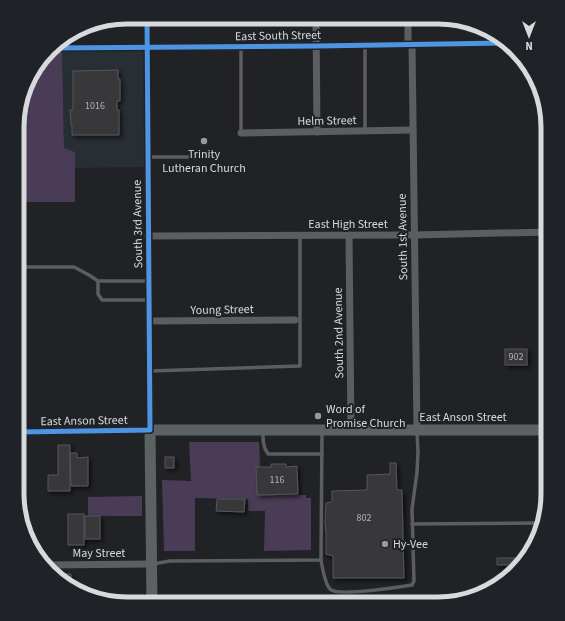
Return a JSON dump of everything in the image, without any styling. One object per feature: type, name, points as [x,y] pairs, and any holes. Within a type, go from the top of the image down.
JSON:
[{"type":"main road","name":"East Anson Street","points":[[150,430],[541,430]]},
{"type":"main road","name":"South 3rd Avenue","points":[[150,430],[152,597]]},
{"type":"street","name":"South 3rd Avenue","points":[[147,24],[150,430]]},
{"type":"street","points":[[316,24],[317,132]]},
{"type":"street","name":"South 1st Avenue","points":[[408,24],[413,130],[417,430]]},
{"type":"street","name":"East South Street","points":[[61,48],[498,43]]},
{"type":"street","name":"Helm Street","points":[[241,133],[413,130]]},
{"type":"street","name":"East High Street","points":[[148,236],[414,235],[541,232]]},
{"type":"street","name":"South 2nd Avenue","points":[[349,235],[351,430]]},
{"type":"street","name":"Young Street","points":[[150,321],[295,320]]},
{"type":"street","name":"East Anson Street","points":[[24,432],[150,430]]},
{"type":"street","name":"May Street","points":[[53,565],[152,564]]},
{"type":"lane","points":[[365,45],[365,131]]},
{"type":"lane","points":[[241,47],[241,133]]},
{"type":"lane","points":[[147,157],[201,156]]},
{"type":"lane","points":[[150,370],[300,366],[300,235]]},
{"type":"lane","points":[[24,267],[74,267],[98,281],[149,281]]},
{"type":"lane","points":[[98,281],[98,294],[102,300],[149,300]]},
{"type":"lane","points":[[263,430],[263,442],[265,450],[268,454],[322,454]]},
{"type":"lane","points":[[322,430],[321,560],[329,589],[346,592],[412,585],[414,581],[412,509],[418,459],[417,430]]},
{"type":"lane","points":[[412,524],[536,523]]},
{"type":"lane","points":[[152,564],[170,561],[321,560]]},
{"type":"shaded area","points":[[61,48],[64,148],[75,152],[75,202],[24,202],[24,127],[29,94],[41,70]]},
{"type":"shaded area","points":[[62,48],[147,48],[147,167],[75,168],[75,152],[64,148]]},
{"type":"shaded area","points":[[189,442],[259,442],[260,467],[256,467],[257,495],[306,495],[306,498],[311,498],[311,550],[264,551],[265,511],[248,511],[248,499],[195,498],[195,551],[164,551],[162,480],[191,481]]},
{"type":"shaded area","points":[[142,496],[142,516],[88,516],[88,497]]},
{"type":"building","points":[[118,70],[118,79],[120,79],[120,101],[117,101],[117,110],[119,110],[119,135],[72,135],[70,110],[73,110],[73,71]]},
{"type":"building","points":[[505,349],[527,349],[527,365],[505,365]]},
{"type":"building","points":[[58,445],[70,445],[70,491],[48,491],[48,475],[58,475]]},
{"type":"building","points":[[70,453],[77,453],[77,458],[88,457],[88,486],[71,486]]},
{"type":"building","points":[[165,457],[174,457],[174,468],[165,468]]},
{"type":"building","points":[[390,463],[396,463],[397,490],[402,490],[404,578],[333,578],[333,556],[326,554],[326,503],[332,502],[332,491],[367,490],[367,475],[390,474]]},
{"type":"building","points":[[271,464],[286,464],[286,467],[297,466],[298,494],[257,495],[256,467],[271,467]]},
{"type":"building","points":[[217,499],[245,499],[244,512],[216,511]]},
{"type":"building","points":[[68,514],[84,514],[84,545],[68,545]]},
{"type":"building","points":[[85,516],[100,516],[100,539],[85,539]]},
{"type":"building","points":[[497,558],[518,558],[512,565],[497,565]]},
{"type":"building","points":[[63,574],[71,574],[71,580]]},
{"type":"cycle path","points":[[24,432],[150,430],[147,24]]},
{"type":"cycle path","points":[[61,48],[498,43]]},
{"type":"place","name":"Trinity Lutheran Church","points":[[204,141]]},
{"type":"place","name":"Word of Promise Church","points":[[318,416]]},
{"type":"place","name":"Hy-Vee","points":[[385,544]]}]
